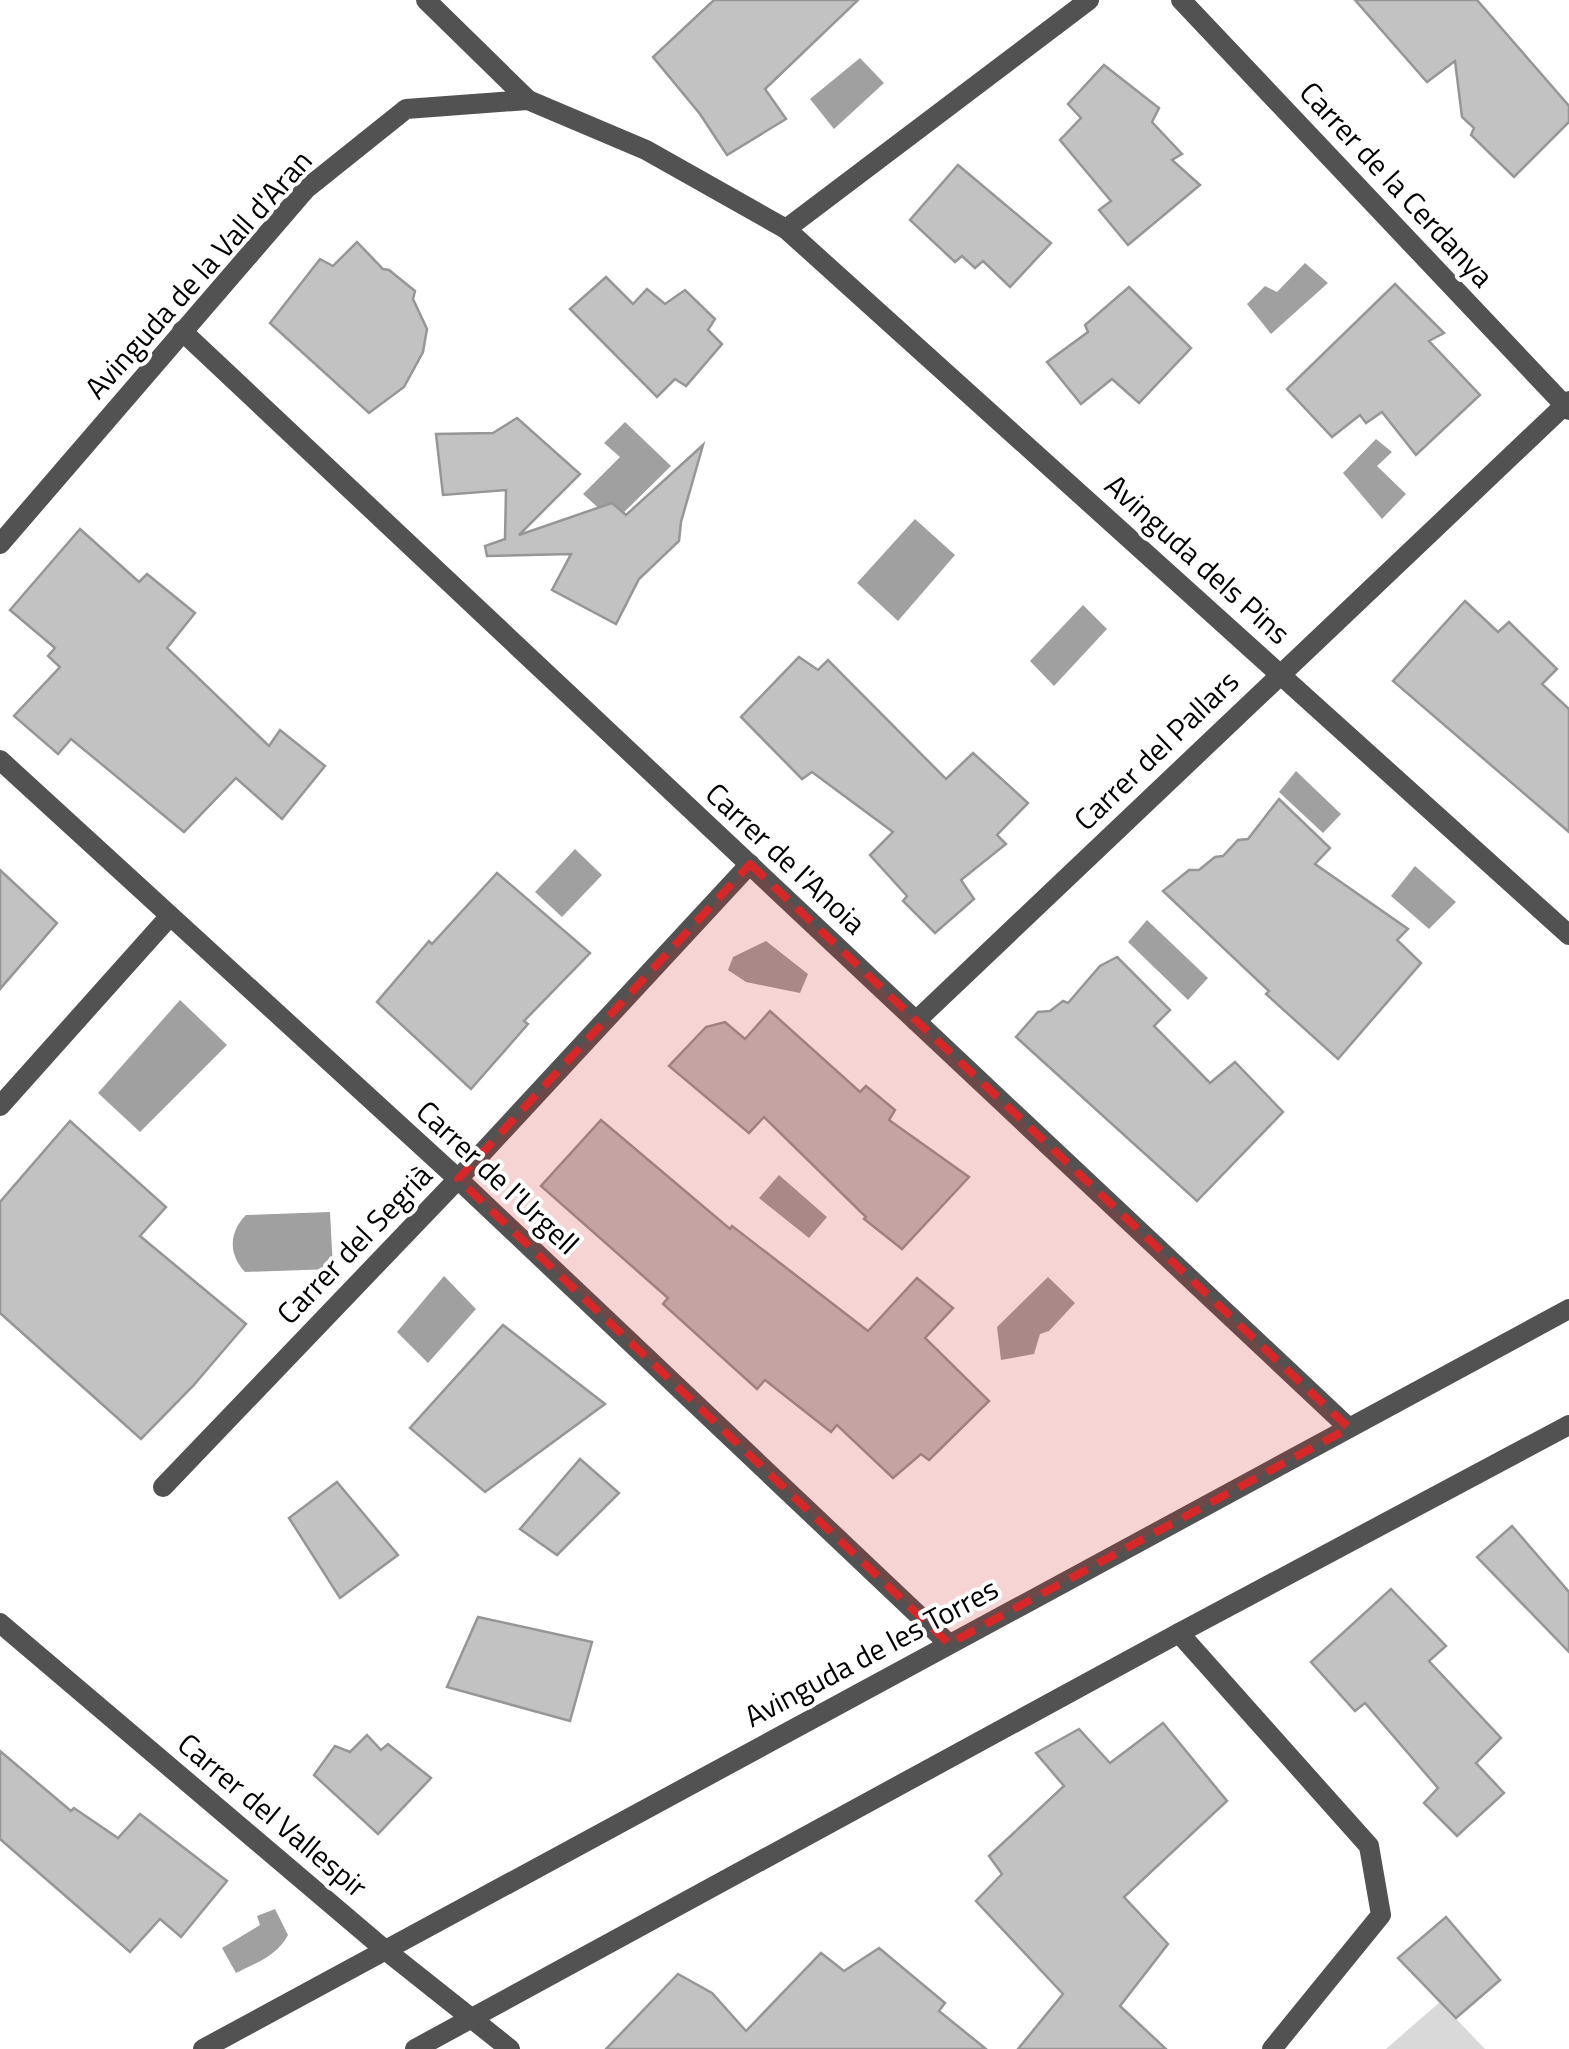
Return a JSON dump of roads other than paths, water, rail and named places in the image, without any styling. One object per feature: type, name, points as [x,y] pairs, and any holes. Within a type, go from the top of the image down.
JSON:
[{"type":"street","points":[[426,0],[528,100]]},
{"type":"street","points":[[786,229],[1090,0]]},
{"type":"street","name":"Carrer de la Cerdanya","points":[[1181,0],[1567,405]]},
{"type":"street","name":"Avinguda de la Vall d'Aran","points":[[0,544],[306,188],[406,109],[528,100],[646,150],[786,229]]},
{"type":"street","name":"Avinguda dels Pins","points":[[786,229],[1569,936]]},
{"type":"street","name":"Carrer de l'Anoia","points":[[182,331],[1349,1428]]},
{"type":"street","name":"Carrer del Pallars","points":[[916,1021],[1567,405]]},
{"type":"street","name":"Carrer de l'Urgell","points":[[0,760],[458,1180],[948,1644]]},
{"type":"street","name":"Carrer del Segrià","points":[[163,1487],[458,1180],[750,864]]},
{"type":"street","points":[[0,1106],[170,916]]},
{"type":"street","name":"Avinguda de les Torres","points":[[203,2049],[1569,1309]]},
{"type":"street","points":[[415,2049],[1179,1632],[1569,1425]]},
{"type":"street","name":"Carrer del Vallespir","points":[[0,1623],[384,1949],[510,2049]]},
{"type":"street","points":[[1179,1632],[1370,1846],[1382,1915],[1272,2049]]}]
